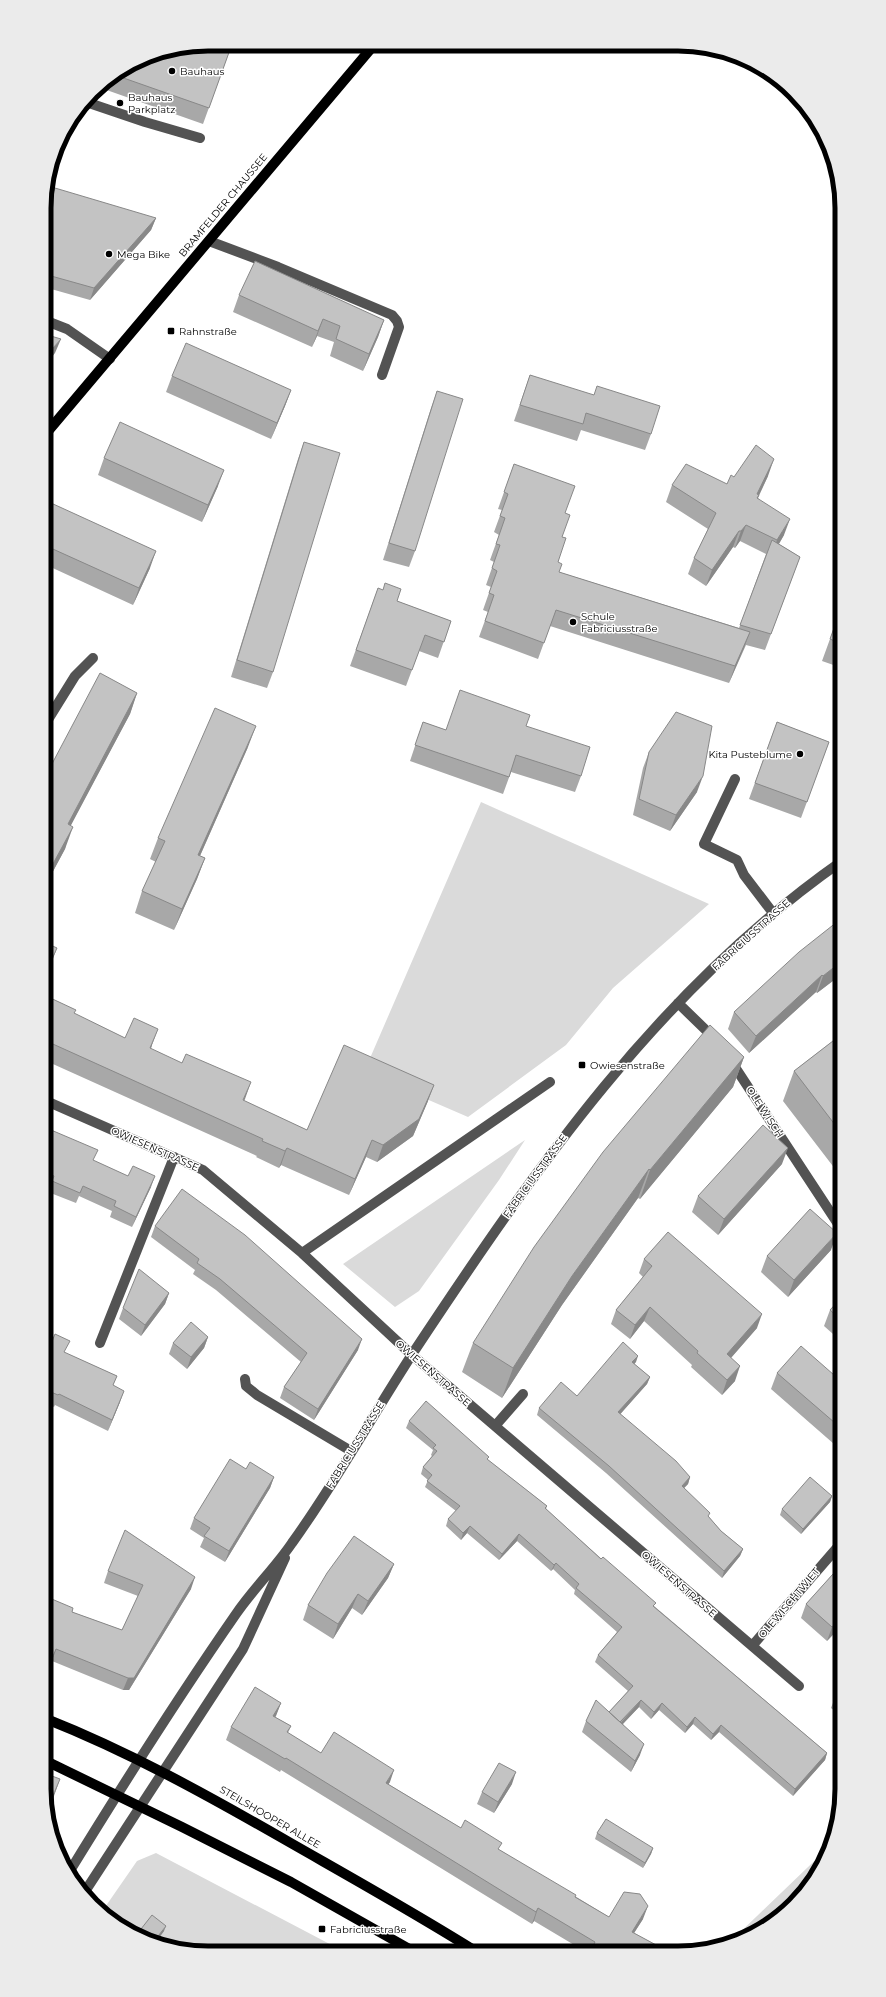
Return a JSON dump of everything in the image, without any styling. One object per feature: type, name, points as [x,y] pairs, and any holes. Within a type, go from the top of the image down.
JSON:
[{"type":"main road","name":"BRAMFELDER CHAUSSEE","points":[[51,428],[369,51]]},
{"type":"main road","name":"STEILSHOOPER ALLEE","points":[[51,1721],[164,1772],[416,1914],[467,1946]]},
{"type":"main road","points":[[51,1763],[291,1882],[404,1946]]},
{"type":"street","points":[[90,104],[145,122],[200,138]]},
{"type":"street","points":[[209,241],[278,267],[392,315],[397,321],[399,327],[382,375]]},
{"type":"street","points":[[51,323],[67,329],[110,359]]},
{"type":"street","points":[[51,715],[75,676],[93,658]]},
{"type":"street","points":[[735,779],[704,844],[737,860],[744,875],[773,913]]},
{"type":"street","name":"FABRICIUSSTRASSE","points":[[72,1868],[139,1760],[238,1610],[292,1544],[412,1355],[496,1230],[558,1143],[619,1066],[678,1002],[773,913],[835,866]]},
{"type":"street","points":[[678,1002],[705,1027],[718,1044]]},
{"type":"street","name":"OLE WISCH","points":[[727,1055],[835,1219]]},
{"type":"street","points":[[302,1253],[550,1082]]},
{"type":"street","name":"OWIESENSTRASSE","points":[[51,1103],[203,1170],[302,1253],[412,1355],[798,1686]]},
{"type":"street","points":[[100,1343],[174,1157]]},
{"type":"street","points":[[245,1379],[246,1386],[257,1395],[351,1452]]},
{"type":"street","points":[[495,1426],[523,1394]]},
{"type":"street","name":"FABRICIUSSTRASSE","points":[[87,1889],[243,1649],[292,1544]]},
{"type":"street","name":"OLEWISCHTWIET","points":[[752,1646],[835,1550]]},
{"type":"shaded area","points":[[481,802],[709,904],[613,988],[566,1045],[468,1117],[364,1072]]},
{"type":"shaded area","points":[[525,1140],[499,1180],[419,1291],[395,1307],[343,1264]]},
{"type":"shaded area","points":[[156,1853],[333,1946],[198,1946],[167,1941],[138,1930],[112,1914],[105,1908],[137,1861]]},
{"type":"shaded area","points":[[821,1855],[803,1885],[782,1907],[757,1925],[739,1934]]},
{"type":"building","points":[[198,51],[229,51],[209,108],[121,77],[138,67],[167,56]]},
{"type":"building","points":[[55,188],[156,218],[94,288],[51,276],[51,197]]},
{"type":"building","points":[[255,261],[384,320],[369,354],[336,339],[340,326],[323,319],[318,331],[239,295]]},
{"type":"building","points":[[51,336],[61,339],[51,350]]},
{"type":"building","points":[[186,343],[291,390],[277,423],[172,376]]},
{"type":"building","points":[[530,375],[594,395],[597,386],[660,406],[651,434],[586,413],[583,424],[520,405]]},
{"type":"building","points":[[437,391],[463,399],[415,551],[389,543]]},
{"type":"building","points":[[120,422],[224,470],[208,505],[104,458]]},
{"type":"building","points":[[304,442],[340,453],[273,672],[237,660]]},
{"type":"building","points":[[756,445],[774,459],[757,494],[759,495],[757,498],[790,519],[777,540],[746,525],[741,531],[739,531],[712,570],[694,558],[716,513],[672,485],[686,464],[727,484],[731,475],[734,477]]},
{"type":"building","points":[[514,464],[575,486],[565,513],[570,515],[562,537],[566,538],[558,562],[562,564],[559,572],[750,632],[735,666],[556,610],[544,643],[485,621],[494,595],[489,593],[497,571],[492,568],[500,545],[496,544],[505,518],[500,516],[508,494],[504,492]]},
{"type":"building","points":[[51,503],[156,551],[139,588],[51,548]]},
{"type":"building","points":[[772,540],[800,557],[771,634],[740,625]]},
{"type":"building","points":[[385,583],[401,589],[397,601],[451,621],[444,642],[425,635],[412,670],[356,650],[378,588],[383,590]]},
{"type":"building","points":[[835,625],[835,641],[830,639]]},
{"type":"building","points":[[100,673],[137,693],[68,824],[73,827],[51,867],[51,766]]},
{"type":"building","points":[[460,690],[530,715],[526,726],[590,747],[581,776],[516,755],[509,777],[415,745],[423,722],[446,730]]},
{"type":"building","points":[[215,708],[256,726],[198,855],[205,858],[182,909],[142,891],[165,841],[158,838]]},
{"type":"building","points":[[676,712],[712,726],[703,776],[676,815],[639,799],[649,752]]},
{"type":"building","points":[[777,722],[829,742],[807,802],[755,783]]},
{"type":"building","points":[[835,924],[835,967],[823,976],[822,975],[756,1036],[734,1012],[799,952]]},
{"type":"building","points":[[51,945],[57,948],[51,961]]},
{"type":"building","points":[[51,998],[76,1010],[74,1013],[125,1038],[134,1018],[158,1029],[150,1048],[182,1063],[186,1054],[251,1082],[243,1100],[307,1130],[344,1045],[434,1085],[419,1119],[383,1145],[372,1140],[355,1179],[287,1148],[285,1151],[262,1141],[263,1139],[51,1043]]},
{"type":"building","points":[[710,1025],[744,1057],[650,1170],[649,1169],[572,1276],[513,1368],[473,1343],[534,1247],[603,1152]]},
{"type":"building","points":[[835,1039],[835,1125],[794,1071]]},
{"type":"building","points":[[763,1125],[788,1148],[724,1219],[698,1196]]},
{"type":"building","points":[[51,1130],[98,1150],[93,1160],[128,1176],[133,1166],[155,1176],[136,1217],[114,1206],[116,1201],[83,1186],[80,1193],[52,1181],[54,1176],[51,1174]]},
{"type":"building","points":[[182,1189],[245,1235],[362,1339],[318,1409],[284,1387],[307,1353],[220,1279],[197,1263],[199,1259],[155,1226]]},
{"type":"building","points":[[810,1209],[835,1231],[835,1235],[794,1280],[767,1256]]},
{"type":"building","points":[[668,1232],[762,1314],[727,1354],[740,1366],[727,1380],[650,1307],[635,1325],[616,1310],[652,1266],[644,1259]]},
{"type":"building","points":[[139,1269],[169,1293],[145,1325],[123,1308]]},
{"type":"building","points":[[835,1305],[835,1315],[830,1310]]},
{"type":"building","points":[[191,1322],[208,1337],[191,1357],[173,1343]]},
{"type":"building","points":[[55,1334],[70,1341],[64,1352],[117,1376],[113,1385],[124,1391],[112,1420],[59,1394],[58,1395],[51,1392],[51,1344]]},
{"type":"building","points":[[623,1342],[638,1356],[632,1362],[650,1377],[618,1412],[676,1461],[690,1477],[682,1486],[710,1513],[708,1516],[721,1531],[743,1549],[724,1571],[609,1466],[539,1408],[561,1382],[577,1396]]},
{"type":"building","points":[[801,1346],[835,1376],[835,1423],[777,1373]]},
{"type":"building","points":[[426,1401],[489,1457],[487,1459],[547,1506],[545,1508],[601,1559],[603,1557],[656,1603],[653,1606],[827,1753],[795,1789],[721,1725],[713,1734],[695,1717],[687,1727],[662,1703],[654,1712],[641,1700],[620,1722],[609,1712],[633,1686],[598,1655],[622,1627],[576,1588],[579,1584],[556,1563],[554,1565],[519,1534],[502,1554],[470,1526],[463,1533],[448,1519],[460,1506],[427,1481],[432,1475],[423,1467],[437,1451],[433,1448],[436,1445],[409,1421]]},
{"type":"building","points":[[230,1459],[246,1469],[250,1462],[274,1477],[229,1551],[204,1536],[210,1528],[194,1518]]},
{"type":"building","points":[[810,1477],[832,1496],[803,1529],[782,1509]]},
{"type":"building","points":[[125,1530],[195,1577],[134,1678],[128,1678],[56,1649],[51,1661],[51,1599],[73,1608],[72,1612],[122,1630],[143,1585],[108,1571]]},
{"type":"building","points":[[354,1536],[394,1564],[368,1601],[358,1594],[338,1624],[308,1605],[327,1573]]},
{"type":"building","points":[[835,1572],[835,1624],[832,1627],[806,1604]]},
{"type":"building","points":[[255,1687],[281,1703],[273,1716],[291,1726],[287,1732],[321,1753],[334,1732],[394,1770],[386,1783],[461,1828],[465,1820],[502,1843],[498,1849],[576,1895],[575,1897],[609,1917],[624,1892],[640,1894],[648,1906],[632,1932],[658,1946],[597,1946],[594,1944],[595,1942],[538,1908],[536,1912],[286,1758],[285,1759],[231,1727]]},
{"type":"building","points":[[596,1700],[644,1744],[635,1761],[586,1721]]},
{"type":"building","points":[[499,1763],[516,1772],[498,1802],[482,1792]]},
{"type":"building","points":[[51,1776],[60,1779],[51,1800]]},
{"type":"building","points":[[606,1819],[653,1848],[645,1863],[597,1833]]},
{"type":"building","points":[[152,1915],[166,1926],[157,1938],[141,1929]]},
{"type":"place","name":"Bauhaus","points":[[172,71]]},
{"type":"place","name":"Bauhaus Parkplatz","points":[[120,103]]},
{"type":"place","name":"Mega Bike","points":[[109,254]]},
{"type":"place","name":"Rahnstraße","points":[[171,331]]},
{"type":"place","name":"Schule Fabriciusstraße","points":[[573,622]]},
{"type":"place","name":"Kita Pusteblume","points":[[800,754]]},
{"type":"place","name":"Owiesenstraße","points":[[582,1065]]},
{"type":"place","name":"Fabriciusstraße","points":[[322,1929]]}]
